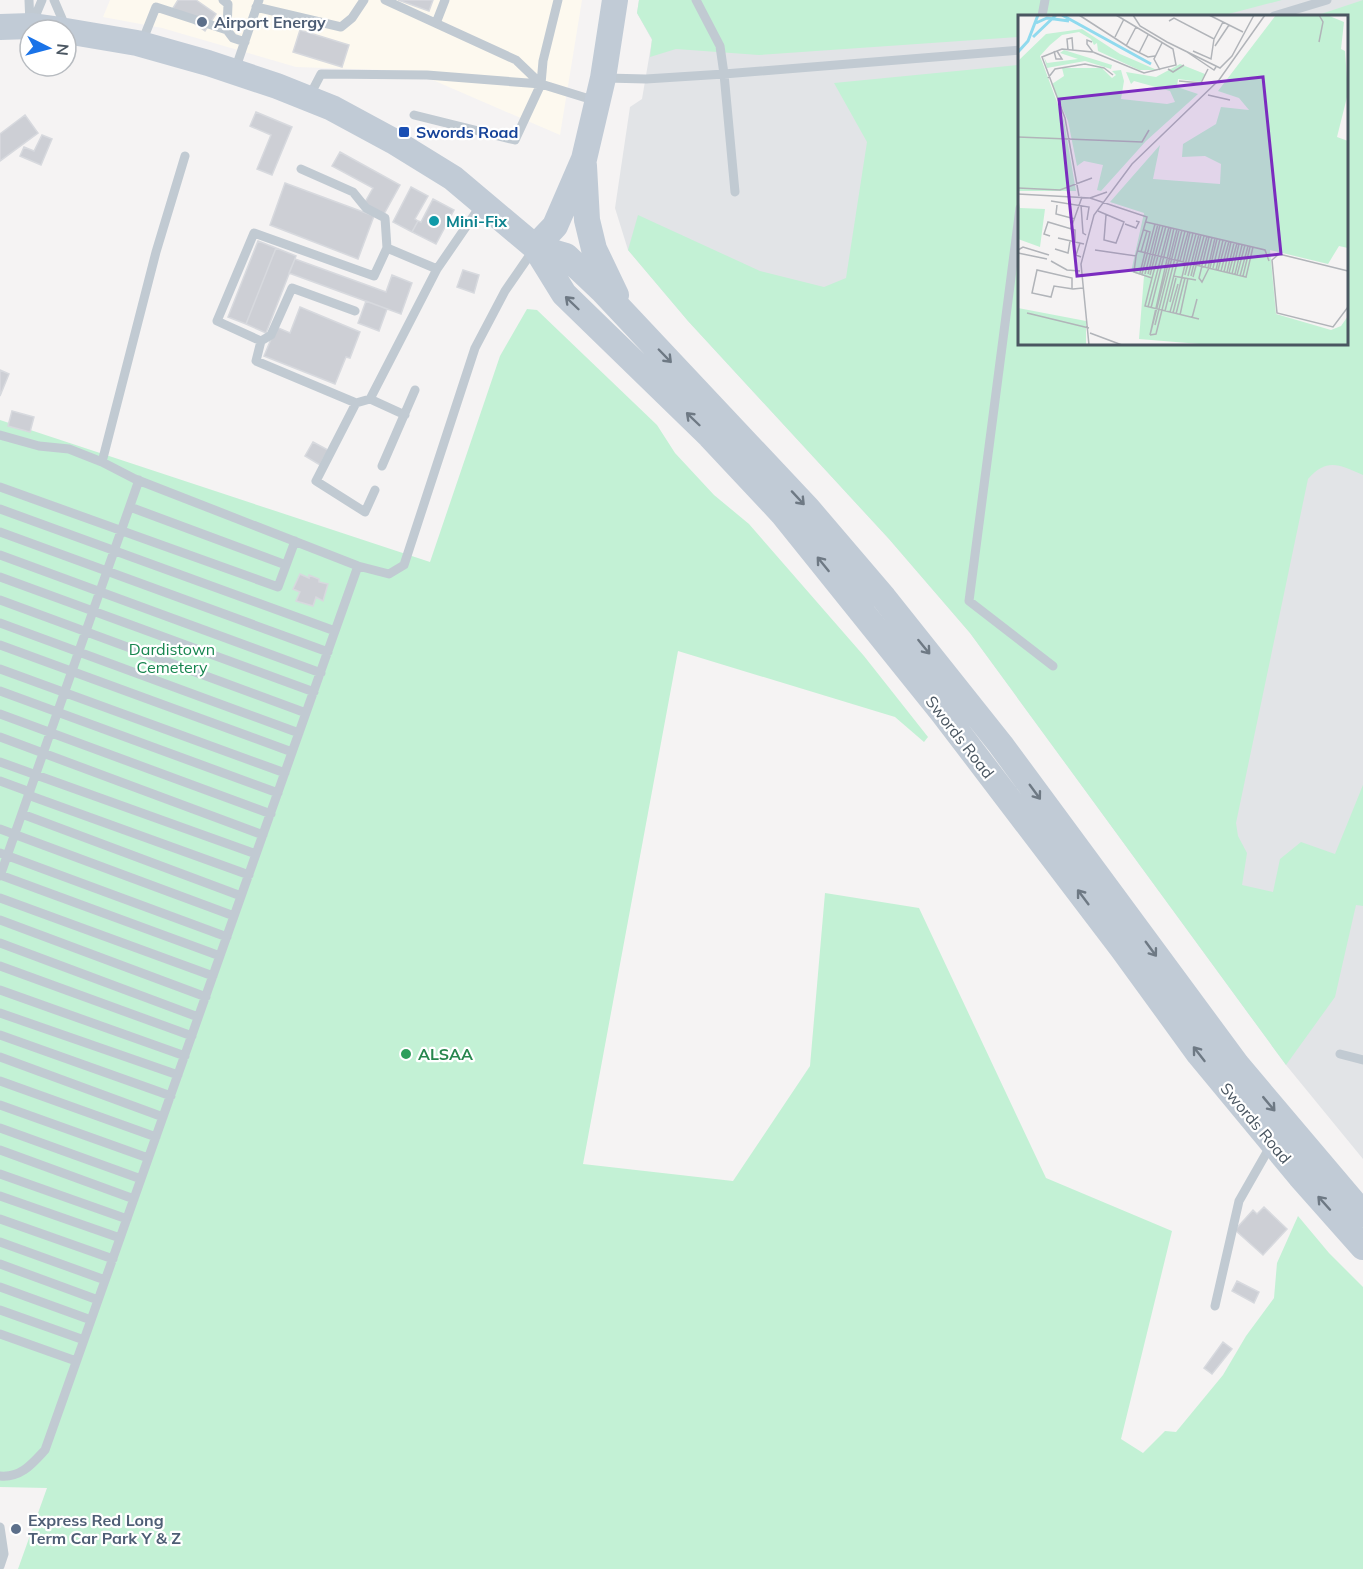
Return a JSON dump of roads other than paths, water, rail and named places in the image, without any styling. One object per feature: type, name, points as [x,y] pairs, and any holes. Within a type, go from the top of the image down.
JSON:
[{"type":"main road","points":[[535,247],[555,226],[584,159],[600,90],[615,0]]},
{"type":"main road","name":"Swords Road","points":[[0,27],[18,26]]},
{"type":"main road","name":"Swords Road","points":[[78,34],[142,45],[235,72],[332,108],[393,141],[453,178],[535,247],[564,294],[710,436],[783,514],[943,714],[1115,939],[1199,1054],[1272,1143],[1363,1247]]},
{"type":"main road","points":[[535,247],[541,216],[600,90]]},
{"type":"main road","points":[[584,159],[587,220],[594,249],[624,314]]},
{"type":"main road","name":"Swords Road","points":[[535,247],[566,256],[624,314],[800,500],[884,598],[1001,745],[1237,1065],[1363,1214]]},
{"type":"lane","points":[[29,0],[30,18]]},
{"type":"lane","points":[[34,18],[42,0]]},
{"type":"lane","points":[[54,0],[60,18]]},
{"type":"lane","points":[[223,0],[228,4],[227,30]]},
{"type":"lane","points":[[235,72],[257,4],[341,27],[352,18],[364,0]]},
{"type":"lane","points":[[386,0],[516,60],[542,84]]},
{"type":"lane","points":[[436,23],[445,0]]},
{"type":"lane","points":[[414,115],[515,140],[542,84],[543,62],[558,0]]},
{"type":"lane","points":[[696,0],[720,46],[735,192]]},
{"type":"lane","points":[[1042,15],[1045,0]]},
{"type":"lane","points":[[1277,15],[1327,0]]},
{"type":"lane","points":[[142,45],[159,3],[227,30],[233,38],[245,42]]},
{"type":"lane","points":[[308,99],[321,74],[427,75],[600,90],[646,79],[1018,50]]},
{"type":"lane","points":[[102,462],[156,252],[185,156]]},
{"type":"lane","points":[[261,341],[217,321],[254,232],[374,276],[387,248],[385,218],[366,208],[353,192],[301,169]]},
{"type":"lane","points":[[370,399],[437,269],[483,203]]},
{"type":"lane","points":[[1018,223],[969,601],[1053,666]]},
{"type":"lane","points":[[0,435],[39,446],[69,449],[139,480],[358,566],[389,574],[404,566],[475,348],[505,291],[535,247]]},
{"type":"lane","points":[[387,248],[437,269]]},
{"type":"lane","points":[[355,311],[292,288],[272,335],[261,341],[256,361],[356,403],[370,399],[405,415]]},
{"type":"lane","points":[[382,466],[415,390]]},
{"type":"lane","points":[[356,403],[316,481],[364,512],[375,490]]},
{"type":"lane","points":[[139,480],[15,834],[4,854],[0,875],[220,956]]},
{"type":"lane","points":[[0,487],[278,587],[295,541]]},
{"type":"lane","points":[[130,507],[286,565]]},
{"type":"lane","points":[[0,509],[335,631]]},
{"type":"lane","points":[[0,532],[328,652]]},
{"type":"lane","points":[[0,555],[321,673]]},
{"type":"lane","points":[[0,1476],[9,1477],[27,1470],[45,1450],[358,566]]},
{"type":"lane","points":[[0,577],[314,692]]},
{"type":"lane","points":[[0,600],[306,713]]},
{"type":"lane","points":[[0,623],[299,733]]},
{"type":"lane","points":[[0,645],[292,752]]},
{"type":"lane","points":[[0,669],[285,773]]},
{"type":"lane","points":[[0,691],[278,793]]},
{"type":"lane","points":[[0,714],[271,814]]},
{"type":"lane","points":[[0,737],[263,835]]},
{"type":"lane","points":[[0,762],[256,854]]},
{"type":"lane","points":[[0,781],[29,794],[249,875]]},
{"type":"lane","points":[[22,814],[241,896]]},
{"type":"lane","points":[[0,829],[234,916]]},
{"type":"lane","points":[[4,854],[227,937]]},
{"type":"lane","points":[[0,898],[213,976]]},
{"type":"lane","points":[[0,920],[206,997]]},
{"type":"lane","points":[[0,944],[198,1017]]},
{"type":"lane","points":[[0,966],[192,1036]]},
{"type":"lane","points":[[0,990],[185,1056]]},
{"type":"lane","points":[[0,1013],[178,1075]]},
{"type":"lane","points":[[0,1035],[171,1096]]},
{"type":"lane","points":[[1340,1054],[1363,1060]]},
{"type":"lane","points":[[0,1057],[163,1117]]},
{"type":"lane","points":[[0,1081],[156,1137]]},
{"type":"lane","points":[[0,1104],[148,1158]]},
{"type":"lane","points":[[0,1128],[141,1179]]},
{"type":"lane","points":[[1215,1306],[1239,1201],[1272,1143]]},
{"type":"lane","points":[[0,1150],[134,1198]]},
{"type":"lane","points":[[0,1174],[127,1219]]},
{"type":"lane","points":[[0,1196],[120,1238]]},
{"type":"lane","points":[[0,1219],[113,1259]]},
{"type":"lane","points":[[0,1242],[105,1280]]},
{"type":"lane","points":[[0,1264],[98,1300]]},
{"type":"lane","points":[[0,1287],[91,1320]]},
{"type":"lane","points":[[0,1310],[84,1340]]},
{"type":"lane","points":[[0,1334],[76,1361]]},
{"type":"lane","points":[[0,1527],[4,1554],[0,1566]]},
{"type":"place","name":"Airport Energy","points":[[202,22]]},
{"type":"place","name":"Swords Road","points":[[404,132]]},
{"type":"place","name":"Mini-Fix","points":[[434,221]]},
{"type":"place","name":"ALSAA","points":[[406,1054]]},
{"type":"place","name":"Express Red Long Term Car Park Y & Z","points":[[16,1529]]},
{"type":"park label","name":"Dardistown Cemetery","points":[[172,658]]}]
